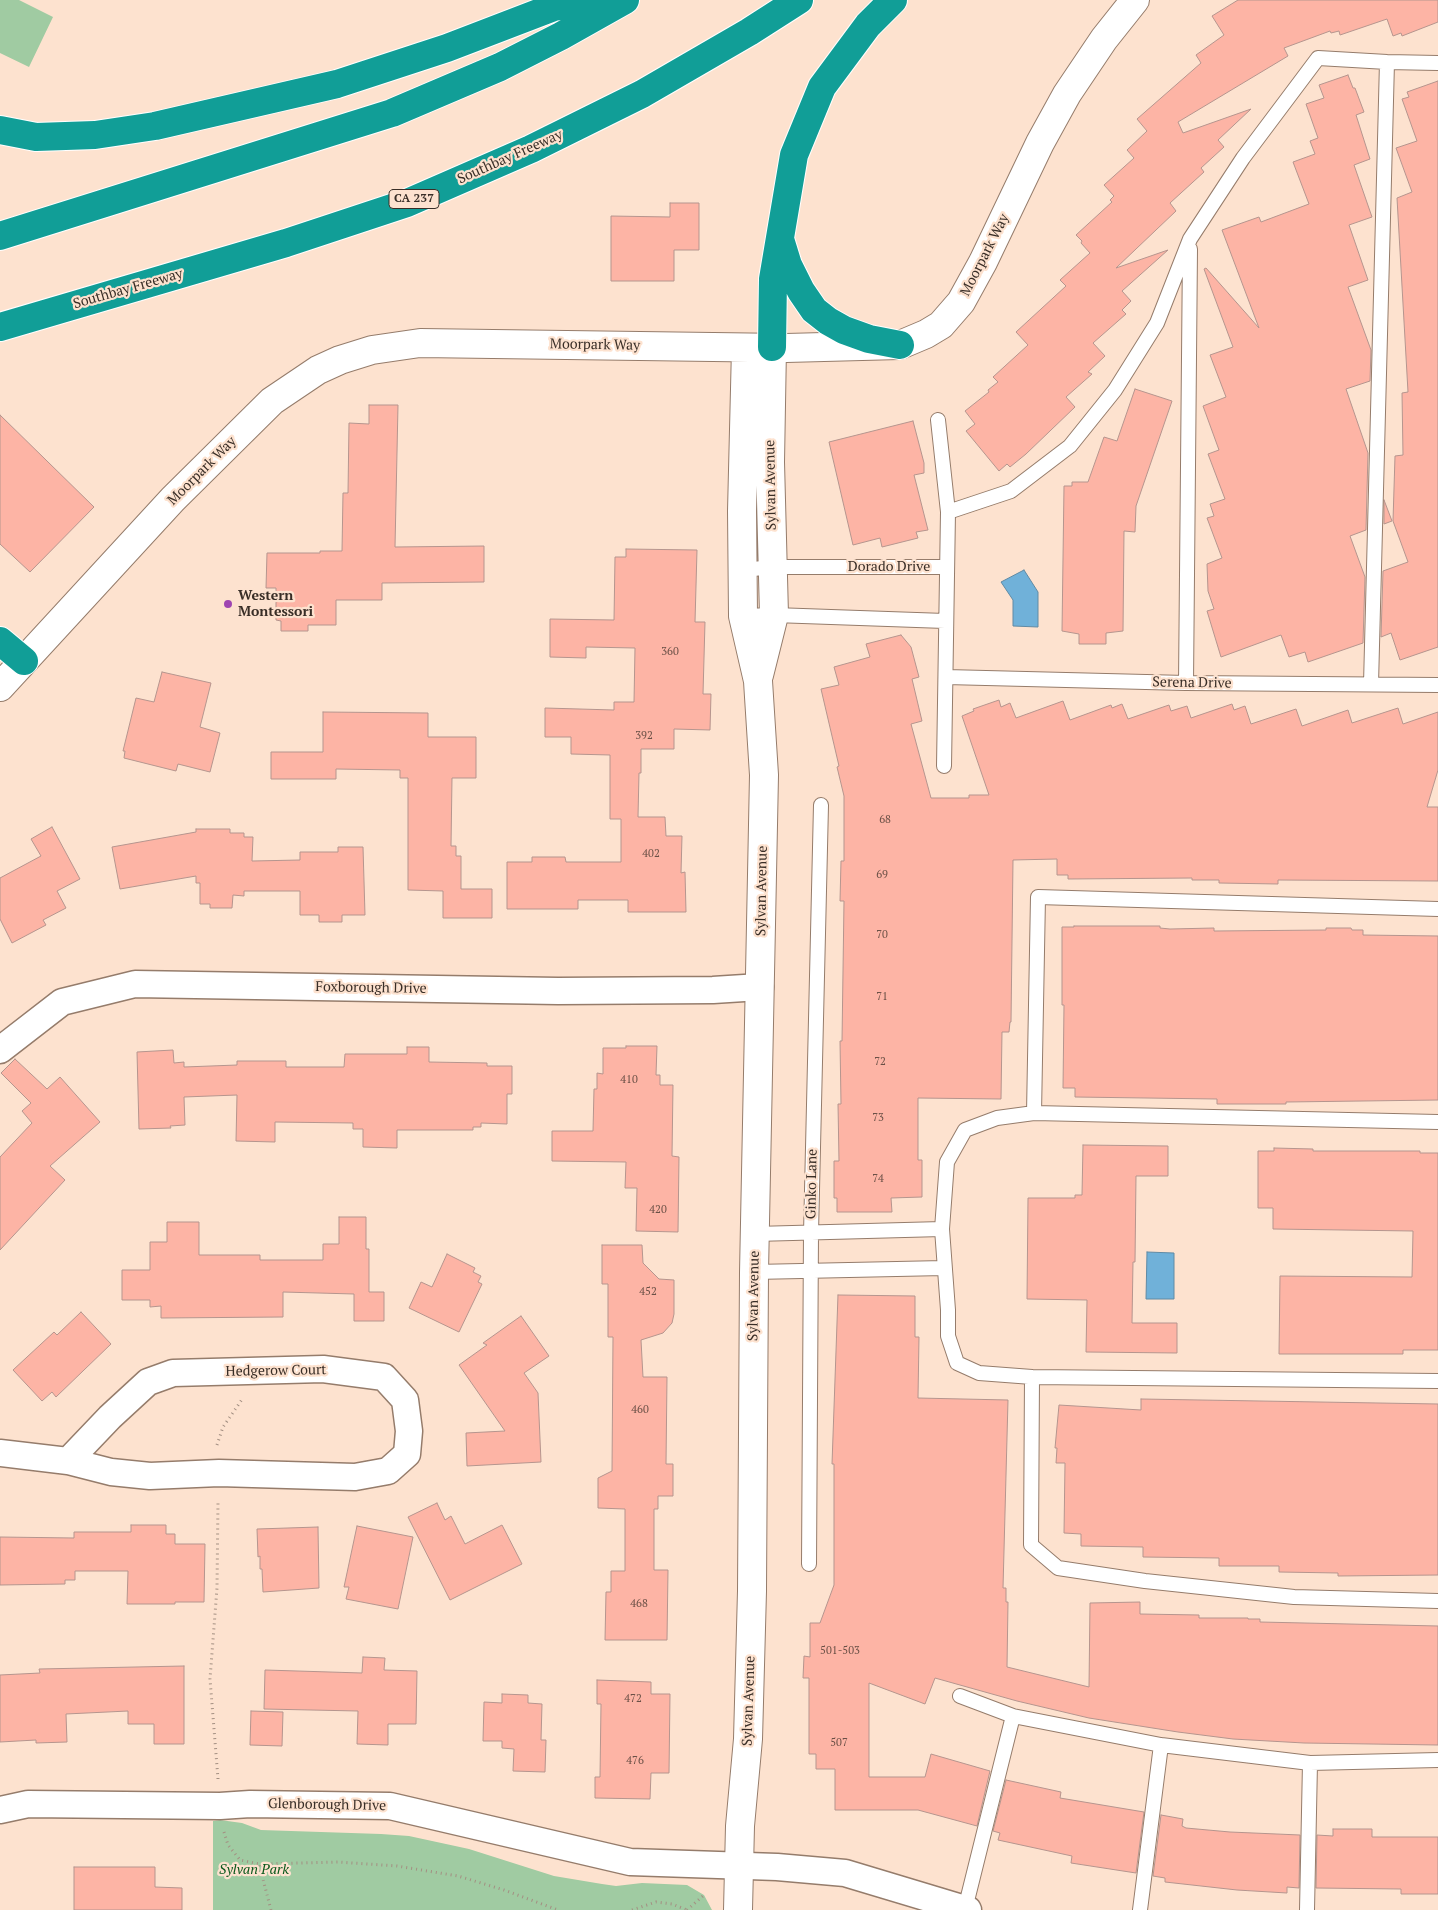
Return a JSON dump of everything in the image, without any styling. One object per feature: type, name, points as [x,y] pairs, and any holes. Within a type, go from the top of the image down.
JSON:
[{"type":"highway","points":[[0,130],[36,137],[95,135],[156,126],[337,84],[447,48],[554,7],[594,0]]},
{"type":"highway","points":[[0,236],[392,113],[500,67],[561,36],[624,0]]},
{"type":"highway","name":"Southbay Freeway","points":[[0,327],[286,243],[407,203],[531,149],[642,94],[749,32],[799,0]]},
{"type":"highway","points":[[759,348],[794,155],[822,87],[868,25],[893,0]]},
{"type":"highway","points":[[780,238],[788,264],[801,291],[814,310],[844,330],[869,339],[900,345]]},
{"type":"highway","points":[[0,641],[24,661]]},
{"type":"street","name":"Moorpark Way","points":[[0,687],[173,499],[262,410],[282,393],[329,364],[372,350],[420,343],[759,348],[900,345],[914,340],[941,325],[961,302],[983,262],[1040,143],[1067,94],[1104,39],[1135,0]]},
{"type":"street","name":"Sylvan Avenue","points":[[758,681],[774,614],[770,462],[759,348]]},
{"type":"street","name":"Sylvan Avenue","points":[[738,1910],[740,1826],[748,1739],[752,1591],[754,1272],[764,774],[758,681],[744,616],[742,510],[759,348]]},
{"type":"street","name":"Foxborough Drive","points":[[0,1050],[62,1002],[135,984],[558,991],[713,990],[760,987]]},
{"type":"street","name":"Hedgerow Court","points":[[0,1453],[68,1461],[111,1472],[150,1476],[219,1473],[355,1477],[388,1471],[407,1454],[409,1431],[405,1400],[384,1377],[323,1369],[173,1373],[148,1382],[110,1417],[68,1461]]},
{"type":"street","name":"Glenborough Drive","points":[[0,1810],[28,1804],[390,1806],[630,1862],[820,1870],[845,1873],[967,1910]]},
{"type":"lane","points":[[948,512],[1011,491],[1070,446],[1116,390],[1157,323],[1190,239],[1243,158],[1318,58],[1438,63]]},
{"type":"lane","points":[[1370,684],[1387,62]]},
{"type":"lane","points":[[1186,684],[1190,239]]},
{"type":"lane","name":"Dorado Drive","points":[[743,570],[773,567],[948,567],[948,512],[938,420]]},
{"type":"lane","points":[[944,766],[945,621],[948,567]]},
{"type":"lane","points":[[744,616],[774,614],[945,621]]},
{"type":"lane","name":"Serena Drive","points":[[946,677],[1186,684],[1438,685]]},
{"type":"lane","name":"Ginko Lane","points":[[809,1564],[811,1233],[821,805]]},
{"type":"lane","points":[[1034,1112],[1038,898],[1438,909]]},
{"type":"lane","points":[[1438,1122],[1034,1112],[997,1118],[965,1130],[947,1162],[942,1229],[948,1336],[958,1363],[979,1373],[1032,1377],[1438,1381]]},
{"type":"lane","points":[[755,1234],[942,1229]]},
{"type":"lane","points":[[754,1272],[944,1268]]},
{"type":"lane","points":[[1032,1377],[1031,1545],[1058,1568],[1145,1581],[1294,1597],[1438,1601]]},
{"type":"lane","points":[[960,1696],[1013,1716],[1161,1745],[1310,1763],[1438,1760]]},
{"type":"lane","points":[[967,1910],[1013,1716]]},
{"type":"lane","points":[[1140,1910],[1161,1745]]},
{"type":"lane","points":[[1306,1910],[1310,1763]]},
{"type":"path","points":[[247,1391],[235,1412],[223,1427],[216,1446],[219,1473],[217,1588],[210,1679],[222,1827],[228,1845],[240,1860],[259,1864],[338,1862],[397,1866],[458,1876],[504,1890],[558,1910]]},
{"type":"path","points":[[259,1864],[271,1910]]},
{"type":"path","points":[[632,1910],[656,1902],[672,1904],[687,1910],[704,1895]]},
{"type":"green space","points":[[0,0],[19,0],[53,17],[29,67],[0,53]]},
{"type":"green space","name":"Sylvan Park","points":[[213,1821],[242,1823],[261,1830],[409,1836],[469,1849],[554,1876],[616,1886],[642,1883],[687,1885],[704,1895],[712,1910],[213,1910]]},
{"type":"water","points":[[1024,570],[1038,592],[1038,627],[1013,626],[1013,600],[1001,582]]},
{"type":"water","points":[[1147,1252],[1174,1253],[1174,1299],[1146,1299]]},
{"type":"building","points":[[1238,0],[1438,0],[1438,22],[1402,36],[1401,33],[1393,36],[1387,19],[1340,35],[1339,31],[1331,33],[1330,31],[1284,48],[1288,56],[1178,122],[1183,133],[1251,109],[1218,140],[1224,147],[1201,168],[1204,172],[1170,203],[1176,211],[1116,268],[1168,250],[1122,291],[1131,301],[1122,310],[1126,314],[1093,343],[1105,356],[1088,372],[1092,374],[1066,397],[1075,407],[1026,454],[1010,467],[1007,464],[999,471],[966,431],[975,424],[965,411],[989,392],[988,390],[998,382],[993,377],[1028,345],[1016,332],[1066,286],[1060,280],[1090,253],[1076,235],[1112,202],[1110,200],[1114,196],[1104,185],[1134,158],[1127,150],[1147,131],[1137,119],[1201,63],[1196,55],[1224,35],[1212,16]]},
{"type":"building","points":[[1348,75],[1364,112],[1356,115],[1370,159],[1354,165],[1372,217],[1349,225],[1368,280],[1348,287],[1371,350],[1370,381],[1346,389],[1368,453],[1366,530],[1350,536],[1365,577],[1363,643],[1308,662],[1305,652],[1289,657],[1281,635],[1221,657],[1207,611],[1214,609],[1208,591],[1207,564],[1222,558],[1207,518],[1214,516],[1210,504],[1225,499],[1208,454],[1219,450],[1203,406],[1226,397],[1210,355],[1233,347],[1204,269],[1206,268],[1259,328],[1222,230],[1259,217],[1261,222],[1309,204],[1293,162],[1315,154],[1310,141],[1318,138],[1306,104],[1324,98],[1319,85]]},
{"type":"building","points":[[1438,81],[1438,647],[1400,660],[1391,633],[1381,637],[1383,571],[1408,562],[1393,521],[1395,456],[1403,455],[1402,393],[1408,392],[1397,198],[1412,192],[1396,148],[1417,141],[1402,99],[1409,97],[1407,92]]},
{"type":"building","points":[[670,203],[699,203],[699,250],[674,250],[674,281],[611,281],[611,216],[670,217]]},
{"type":"building","points":[[1135,389],[1172,401],[1136,506],[1135,532],[1124,531],[1123,631],[1106,633],[1106,644],[1079,644],[1079,634],[1062,631],[1064,486],[1072,486],[1072,482],[1088,482],[1104,437],[1117,441]]},
{"type":"building","points":[[369,405],[398,405],[395,547],[484,546],[484,582],[382,583],[382,600],[336,600],[336,625],[308,625],[308,631],[281,631],[281,621],[276,620],[276,588],[266,588],[267,553],[342,551],[343,493],[348,493],[349,423],[369,424]]},
{"type":"building","points":[[0,415],[94,507],[30,572],[0,544]]},
{"type":"building","points":[[913,421],[924,463],[924,473],[914,475],[928,530],[916,532],[918,538],[882,547],[880,538],[853,545],[829,442]]},
{"type":"building","points":[[1384,500],[1392,521],[1384,524]]},
{"type":"building","points":[[626,549],[697,550],[695,622],[705,622],[703,694],[711,694],[710,730],[674,729],[674,749],[641,749],[641,773],[639,773],[638,817],[665,817],[666,836],[682,836],[681,873],[685,872],[686,912],[628,912],[628,900],[578,900],[578,909],[507,909],[507,862],[532,862],[532,857],[565,857],[566,862],[621,862],[621,819],[610,819],[610,755],[571,754],[571,737],[545,737],[545,708],[614,710],[614,702],[634,702],[635,648],[586,647],[586,658],[550,657],[550,619],[614,620],[615,557],[626,557]]},
{"type":"building","points":[[901,635],[911,647],[919,677],[912,679],[922,721],[911,724],[931,798],[969,798],[969,795],[989,795],[962,716],[974,711],[973,709],[999,700],[1001,707],[1010,703],[1016,718],[1063,701],[1070,720],[1111,705],[1112,708],[1122,704],[1128,719],[1169,705],[1171,711],[1187,706],[1191,718],[1232,704],[1234,710],[1245,706],[1251,724],[1296,709],[1302,726],[1348,710],[1352,723],[1398,708],[1403,724],[1438,712],[1438,770],[1427,807],[1438,807],[1438,881],[1278,880],[1278,884],[1219,883],[1219,880],[1192,880],[1192,878],[1068,879],[1068,875],[1057,875],[1057,859],[1013,860],[1011,1022],[1009,1032],[1002,1032],[1001,1099],[918,1098],[918,1160],[922,1160],[922,1197],[891,1198],[892,1212],[837,1212],[837,1198],[834,1198],[834,1161],[839,1161],[838,1104],[841,1104],[840,1041],[842,1041],[844,901],[840,901],[841,861],[844,861],[844,796],[821,689],[839,685],[834,667],[870,657],[866,644]]},
{"type":"building","points":[[162,672],[211,683],[200,727],[220,733],[210,772],[178,764],[176,771],[124,758],[125,751],[123,751],[136,698],[154,702]]},
{"type":"building","points":[[323,712],[428,713],[428,737],[476,737],[476,778],[452,778],[451,846],[456,846],[456,856],[461,856],[461,889],[492,889],[492,918],[443,918],[443,891],[408,890],[408,778],[400,778],[400,770],[336,769],[336,779],[271,779],[271,752],[323,752]]},
{"type":"building","points":[[52,827],[80,879],[57,891],[66,908],[43,920],[46,925],[12,943],[0,919],[0,878],[41,856],[31,839]]},
{"type":"building","points":[[196,829],[230,829],[230,833],[244,833],[244,837],[253,837],[252,861],[300,860],[300,852],[338,852],[338,847],[363,847],[365,915],[342,915],[342,922],[319,922],[319,915],[300,915],[300,891],[244,891],[244,896],[233,895],[232,908],[210,908],[210,904],[200,904],[200,883],[196,883],[196,876],[120,889],[112,847],[196,832]]},
{"type":"building","points":[[1160,926],[1160,928],[1170,929],[1214,928],[1214,931],[1351,928],[1352,930],[1363,930],[1363,935],[1438,936],[1438,1100],[1217,1104],[1217,1099],[1075,1097],[1075,1088],[1063,1088],[1064,1005],[1062,1005],[1062,927]]},
{"type":"building","points":[[626,1046],[657,1046],[656,1075],[660,1075],[660,1085],[673,1085],[672,1156],[679,1157],[678,1232],[636,1231],[637,1188],[625,1188],[626,1162],[552,1161],[552,1131],[593,1131],[594,1089],[597,1089],[597,1073],[603,1074],[603,1048],[626,1048]]},
{"type":"building","points":[[407,1047],[429,1047],[429,1062],[487,1063],[487,1066],[512,1066],[512,1094],[507,1094],[507,1124],[481,1123],[481,1127],[473,1127],[473,1130],[397,1130],[397,1148],[363,1147],[363,1129],[353,1129],[353,1123],[275,1122],[275,1142],[236,1141],[237,1095],[184,1097],[185,1125],[170,1126],[171,1128],[139,1129],[137,1052],[173,1050],[174,1063],[184,1062],[184,1067],[237,1065],[237,1061],[286,1061],[286,1067],[344,1067],[345,1054],[407,1054]]},
{"type":"building","points":[[15,1059],[47,1089],[60,1077],[100,1122],[50,1166],[65,1180],[0,1250],[0,1157],[32,1123],[22,1111],[31,1103],[1,1073]]},
{"type":"building","points":[[1083,1145],[1168,1146],[1168,1176],[1136,1176],[1132,1323],[1177,1323],[1177,1353],[1086,1352],[1087,1300],[1027,1299],[1028,1198],[1075,1198],[1075,1195],[1082,1195]]},
{"type":"building","points":[[1274,1148],[1313,1149],[1313,1151],[1420,1151],[1420,1153],[1438,1153],[1438,1350],[1403,1350],[1403,1354],[1279,1354],[1280,1276],[1412,1277],[1413,1231],[1273,1229],[1273,1208],[1258,1208],[1258,1151],[1274,1151]]},
{"type":"building","points":[[339,1217],[366,1217],[366,1249],[369,1249],[369,1292],[384,1292],[384,1321],[354,1321],[354,1294],[283,1292],[283,1317],[161,1318],[161,1306],[150,1307],[150,1300],[122,1300],[122,1270],[150,1270],[150,1242],[167,1242],[167,1222],[199,1222],[199,1255],[260,1255],[260,1260],[323,1260],[323,1244],[339,1244]]},
{"type":"building","points":[[602,1245],[642,1245],[643,1263],[659,1279],[674,1280],[674,1314],[672,1323],[663,1333],[641,1340],[643,1377],[667,1377],[666,1464],[673,1464],[673,1496],[658,1496],[658,1509],[654,1509],[654,1570],[668,1570],[667,1640],[605,1640],[606,1592],[611,1592],[611,1571],[625,1571],[625,1509],[598,1508],[598,1478],[612,1471],[613,1337],[608,1337],[608,1284],[602,1284]]},
{"type":"building","points":[[447,1254],[475,1268],[473,1272],[481,1276],[478,1282],[482,1284],[459,1332],[409,1308],[421,1282],[432,1287]]},
{"type":"building","points":[[838,1295],[915,1296],[915,1337],[919,1337],[918,1398],[1008,1400],[1003,1588],[1006,1588],[1006,1602],[1008,1602],[1007,1667],[1089,1687],[1090,1603],[1140,1602],[1140,1614],[1199,1615],[1199,1618],[1248,1618],[1260,1619],[1260,1622],[1438,1626],[1438,1745],[1304,1743],[1233,1739],[1089,1718],[1017,1701],[935,1678],[925,1704],[869,1683],[869,1777],[925,1777],[931,1754],[990,1771],[977,1826],[918,1810],[835,1810],[835,1769],[816,1769],[816,1754],[809,1754],[809,1678],[803,1678],[804,1656],[810,1657],[810,1623],[820,1623],[834,1585],[834,1464],[832,1464]]},
{"type":"building","points":[[81,1312],[111,1344],[56,1397],[52,1392],[42,1401],[13,1370],[54,1332],[57,1335]]},
{"type":"building","points":[[521,1316],[549,1356],[524,1373],[538,1393],[541,1462],[467,1466],[466,1433],[505,1431],[459,1365],[487,1345],[483,1343]]},
{"type":"building","points":[[1141,1399],[1438,1404],[1438,1575],[1338,1576],[1338,1573],[1279,1572],[1279,1566],[1219,1566],[1219,1558],[1143,1557],[1143,1547],[1081,1546],[1081,1534],[1064,1533],[1065,1463],[1056,1463],[1057,1448],[1055,1448],[1059,1405],[1141,1410]]},
{"type":"building","points":[[437,1503],[445,1520],[451,1516],[465,1544],[502,1525],[522,1564],[450,1600],[408,1517]]},
{"type":"building","points":[[131,1525],[166,1525],[166,1534],[175,1534],[175,1544],[205,1544],[204,1602],[127,1604],[128,1571],[75,1571],[75,1580],[65,1580],[65,1584],[0,1585],[0,1537],[74,1538],[74,1532],[131,1532]]},
{"type":"building","points":[[357,1526],[413,1537],[398,1609],[346,1599],[349,1587],[344,1587]]},
{"type":"building","points":[[318,1527],[319,1588],[263,1592],[262,1569],[260,1569],[260,1556],[258,1557],[257,1529]]},
{"type":"building","points":[[363,1657],[385,1658],[384,1670],[417,1671],[416,1724],[388,1724],[388,1745],[357,1744],[358,1711],[264,1709],[265,1670],[362,1673]]},
{"type":"building","points":[[184,1666],[184,1744],[154,1744],[154,1724],[128,1724],[128,1711],[66,1714],[67,1742],[36,1743],[36,1740],[0,1742],[0,1675],[40,1673],[39,1669]]},
{"type":"building","points":[[597,1680],[651,1682],[651,1694],[670,1694],[669,1773],[651,1773],[650,1799],[595,1798],[595,1777],[600,1777],[601,1704],[597,1704]]},
{"type":"building","points":[[502,1694],[528,1695],[528,1703],[542,1704],[541,1740],[546,1740],[545,1772],[513,1771],[514,1749],[502,1748],[502,1741],[483,1741],[484,1702],[502,1703]]},
{"type":"building","points":[[251,1711],[283,1712],[282,1746],[250,1745]]},
{"type":"building","points":[[1006,1780],[1061,1792],[1060,1798],[1144,1812],[1136,1873],[1071,1863],[1072,1856],[998,1840],[1000,1833],[993,1831]]},
{"type":"building","points":[[1161,1815],[1183,1819],[1182,1826],[1186,1828],[1300,1835],[1299,1888],[1287,1887],[1287,1893],[1237,1890],[1165,1882],[1165,1878],[1153,1876]]},
{"type":"building","points":[[1333,1829],[1372,1829],[1372,1837],[1438,1837],[1438,1894],[1401,1894],[1401,1889],[1316,1888],[1317,1835],[1333,1836]]},
{"type":"building","points":[[74,1867],[155,1867],[155,1887],[182,1888],[182,1910],[74,1910]]},
{"type":"place","name":"Western Montessori","points":[[228,604]]}]
